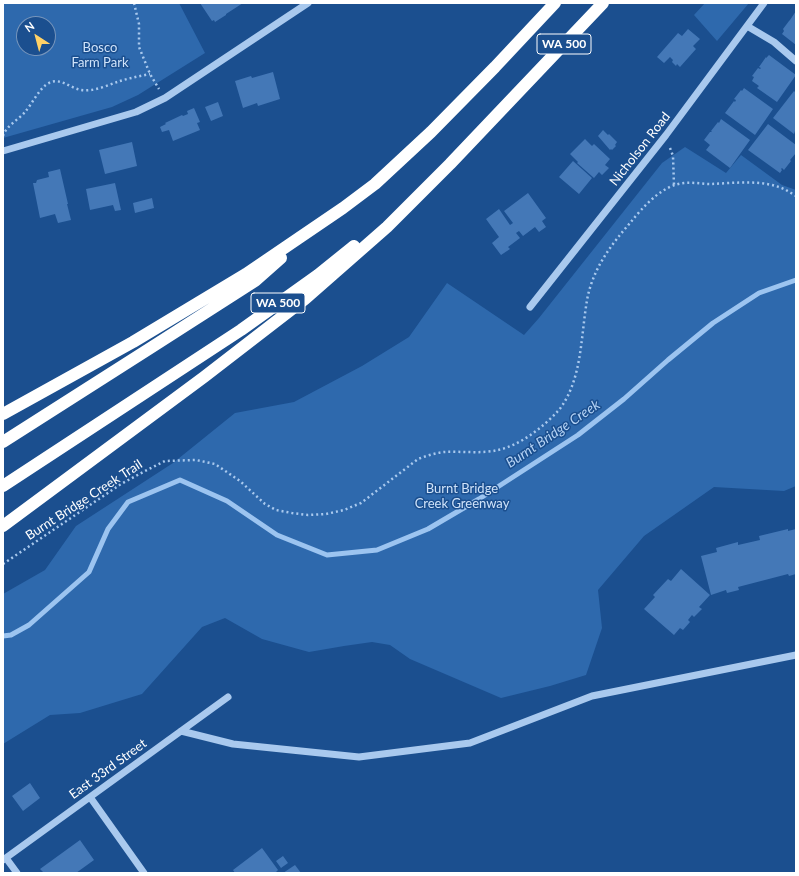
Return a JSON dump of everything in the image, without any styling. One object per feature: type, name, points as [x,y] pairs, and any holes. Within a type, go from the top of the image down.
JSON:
[{"type":"highway","name":"WA 500","points":[[3,442],[255,281],[342,208],[375,184],[431,132],[555,3]]},
{"type":"highway","name":"WA 500","points":[[3,486],[241,330],[318,275],[384,223],[524,86],[603,3]]},
{"type":"highway","points":[[3,526],[204,378],[305,299],[387,227],[450,164],[524,86]]},
{"type":"highway","points":[[3,414],[133,342],[246,274],[342,208]]},
{"type":"street","points":[[3,151],[136,112],[165,98],[308,3]]},
{"type":"street","name":"Nicholson Road","points":[[530,306],[666,135],[764,3]]},
{"type":"street","points":[[747,26],[774,42],[796,61]]},
{"type":"street","points":[[181,731],[233,744],[359,757],[470,743],[592,696],[796,654]]},
{"type":"street","name":"East 33rd Street","points":[[4,859],[228,697]]},
{"type":"street","points":[[90,797],[144,873]]},
{"type":"street","points":[[4,859],[17,873]]},
{"type":"path","points":[[134,3],[139,24],[139,47],[150,74],[165,98]]},
{"type":"path","points":[[3,136],[5,131],[25,112],[41,90],[49,83],[60,81],[82,90],[98,88],[150,74]]},
{"type":"path","points":[[666,135],[673,156],[674,185]]},
{"type":"path","name":"Burnt Bridge Creek Trail","points":[[3,564],[121,484],[145,470],[165,461],[196,460],[215,464],[240,481],[265,504],[276,510],[308,515],[326,514],[344,510],[361,503],[418,459],[428,455],[443,452],[498,450],[520,442],[540,428],[560,410],[569,394],[575,379],[588,295],[593,280],[601,261],[613,243],[641,209],[663,191],[674,185],[686,183],[710,184],[734,182],[770,184],[786,190],[796,196]]},
{"type":"green space","name":"Bosco Farm Park","points":[[3,3],[179,3],[205,53],[138,95],[112,107],[3,138]]},
{"type":"green space","points":[[705,3],[749,3],[717,41],[694,15]]},
{"type":"green space","name":"Burnt Bridge Creek Greenway","points":[[685,147],[726,173],[741,155],[782,185],[796,190],[796,486],[784,491],[714,487],[644,536],[598,590],[602,628],[586,675],[550,686],[501,698],[410,659],[390,645],[372,642],[309,652],[262,639],[225,618],[202,627],[142,694],[80,713],[50,715],[3,744],[3,594],[45,570],[76,526],[173,463],[235,413],[294,402],[362,366],[409,337],[447,283],[524,335],[662,163]]},
{"type":"building","points":[[200,3],[243,3],[215,22],[214,20],[212,21]]},
{"type":"building","points":[[796,11],[796,45],[782,34],[784,31],[783,29]]},
{"type":"building","points":[[688,29],[700,39],[693,46],[696,49],[680,67],[677,64],[676,66],[672,62],[673,60],[670,57],[664,63],[657,57],[678,33],[682,36]]},
{"type":"building","points":[[769,55],[796,75],[777,102],[757,88],[759,86],[752,81],[754,77],[752,76],[758,68],[761,68],[759,67]]},
{"type":"building","points":[[273,72],[280,99],[258,106],[257,103],[243,108],[235,81]]},
{"type":"building","points":[[744,88],[773,109],[755,135],[725,113],[734,101],[735,102],[736,100],[734,99]]},
{"type":"building","points":[[794,91],[796,93],[796,132],[795,131],[794,134],[773,118]]},
{"type":"building","points":[[218,102],[223,116],[211,121],[205,107]]},
{"type":"building","points":[[194,108],[200,122],[197,123],[200,130],[173,141],[169,130],[162,132],[160,127],[166,124],[165,123],[182,115],[188,114],[187,111]]},
{"type":"building","points":[[721,119],[750,140],[730,168],[706,150],[710,145],[704,140]]},
{"type":"building","points":[[768,124],[796,145],[796,153],[784,170],[782,168],[781,169],[782,170],[780,173],[748,150]]},
{"type":"building","points":[[603,130],[617,142],[615,145],[616,146],[612,150],[610,150],[598,136]]},
{"type":"building","points":[[585,139],[592,146],[594,144],[610,159],[605,165],[609,168],[602,175],[599,172],[594,178],[577,163],[578,162],[570,154]]},
{"type":"building","points":[[132,142],[137,166],[105,174],[99,150]]},
{"type":"building","points":[[573,161],[592,178],[579,194],[559,177]]},
{"type":"building","points":[[60,169],[71,220],[58,223],[55,214],[40,218],[33,183],[36,183],[37,180],[49,177],[48,172]]},
{"type":"building","points":[[115,183],[121,210],[115,211],[113,205],[90,210],[86,189]]},
{"type":"building","points":[[528,193],[546,218],[542,221],[546,227],[539,232],[535,227],[523,236],[519,231],[516,233],[520,238],[508,247],[510,249],[501,255],[492,243],[499,237],[486,219],[499,209],[510,225],[513,223],[504,211]]},
{"type":"building","points":[[152,198],[154,208],[135,213],[133,203]]},
{"type":"building","points":[[788,529],[788,531],[796,529],[796,574],[789,576],[788,574],[738,587],[739,590],[727,593],[726,590],[711,595],[701,556],[717,552],[716,548],[738,542],[738,545],[760,540],[759,536]]},
{"type":"building","points":[[681,569],[710,595],[699,607],[702,609],[694,617],[692,615],[688,620],[690,622],[683,630],[680,628],[674,635],[644,609],[655,597],[653,595],[668,579],[671,581]]},
{"type":"building","points":[[30,783],[40,798],[23,811],[12,796]]},
{"type":"building","points":[[80,840],[94,860],[76,873],[44,873],[40,869]]},
{"type":"building","points":[[262,848],[278,870],[275,873],[235,873],[233,870]]},
{"type":"building","points":[[283,856],[288,863],[281,868],[276,861]]},
{"type":"building","points":[[295,865],[301,873],[283,873]]},
{"type":"waterway","name":"Burnt Bridge Creek","points":[[3,636],[11,635],[29,625],[89,572],[108,529],[128,502],[180,480],[227,501],[277,535],[327,555],[377,550],[428,529],[479,499],[578,435],[624,399],[713,323],[759,293],[796,280]]}]
